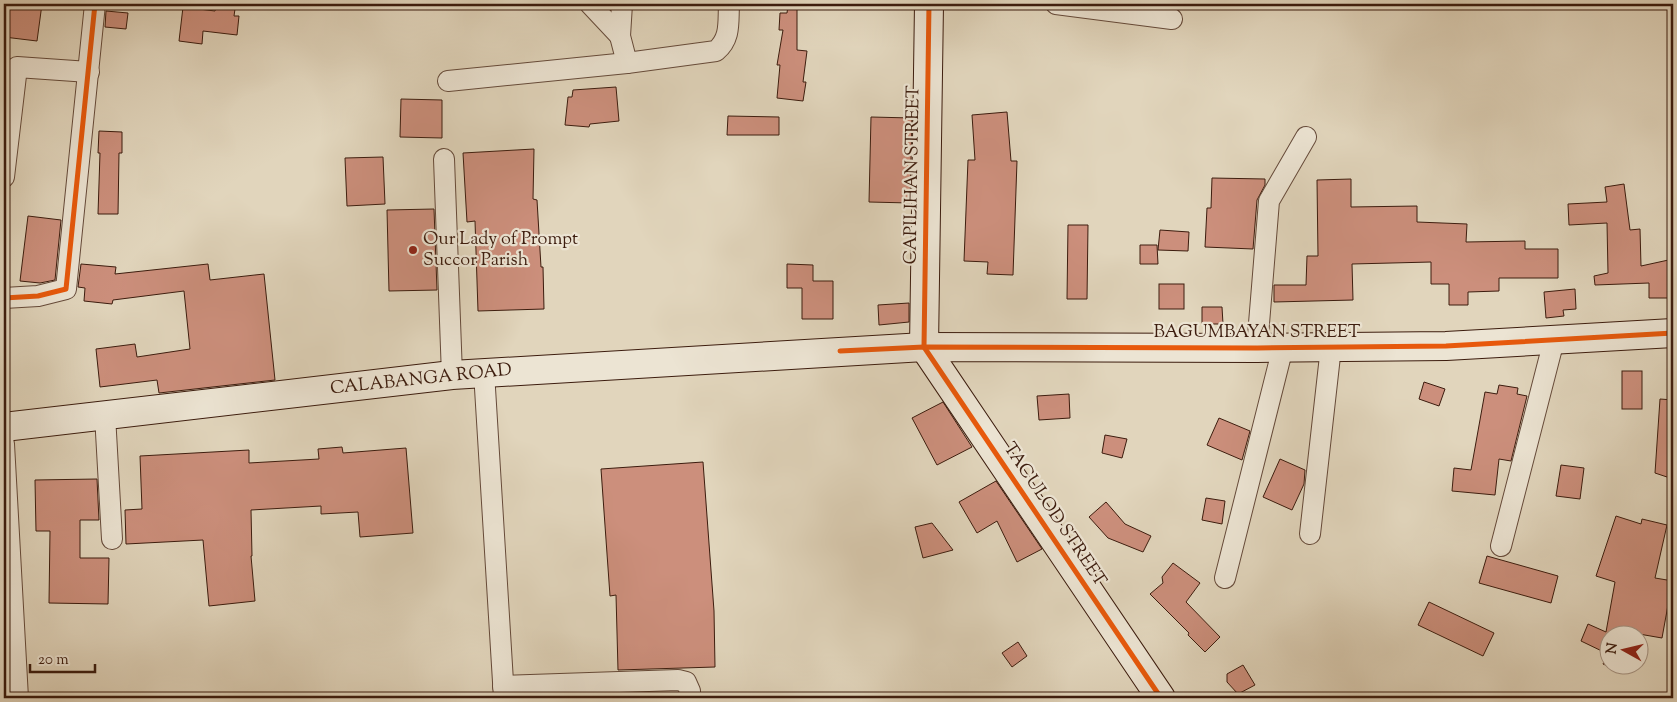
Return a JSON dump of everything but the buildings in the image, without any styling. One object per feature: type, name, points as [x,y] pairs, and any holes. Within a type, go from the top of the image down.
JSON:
[{"type":"main road","name":"CAPILIHAN STREET","points":[[924,346],[929,4]]},
{"type":"main road","name":"BAGUMBAYAN STREET","points":[[840,351],[924,346],[1270,348],[1446,346],[1673,334]]},
{"type":"main road","name":"TACULOD STREET","points":[[924,346],[1161,698]]},
{"type":"main road","name":"CALABANGA ROAD","points":[[4,427],[484,372],[840,351]]},
{"type":"street","points":[[4,298],[38,296],[66,289],[96,4]]},
{"type":"street","points":[[590,4],[620,36]]},
{"type":"street","points":[[622,4],[620,36],[626,63]]},
{"type":"street","points":[[448,81],[626,63],[716,51],[724,44],[728,34],[729,4]]},
{"type":"street","points":[[1056,4],[1172,19]]},
{"type":"street","points":[[4,176],[17,67],[89,72]]},
{"type":"street","points":[[1225,578],[1270,348],[1269,201],[1306,137]]},
{"type":"street","points":[[444,159],[452,375]]},
{"type":"street","points":[[1501,546],[1554,340]]},
{"type":"street","points":[[1310,534],[1331,347]]},
{"type":"street","points":[[484,372],[504,692],[678,680],[686,682],[690,691],[690,698]]},
{"type":"street","points":[[105,415],[112,539]]},
{"type":"street","points":[[4,444],[18,698]]},
{"type":"cycle path","points":[[4,298],[38,296],[66,289],[95,4]]},
{"type":"cycle path","points":[[929,4],[924,347],[1161,698]]},
{"type":"cycle path","points":[[840,351],[924,347],[1257,348],[1446,346],[1673,333]]},
{"type":"place","name":"Our Lady of Prompt Succor Parish","points":[[413,250]]}]
